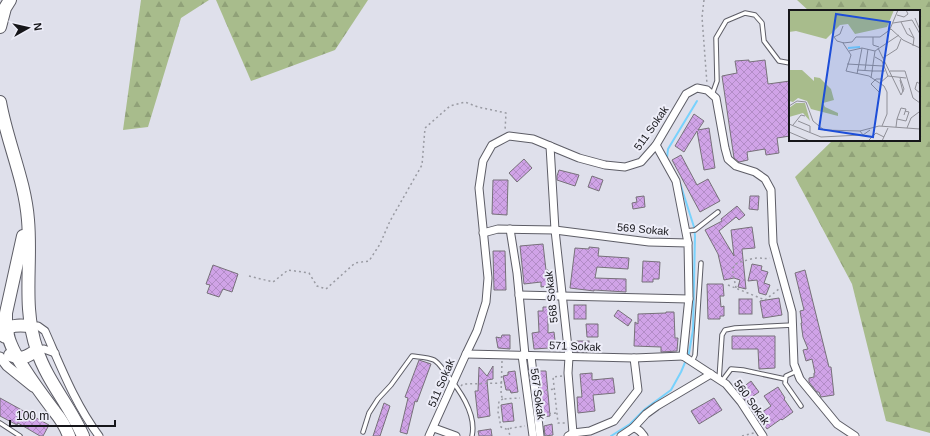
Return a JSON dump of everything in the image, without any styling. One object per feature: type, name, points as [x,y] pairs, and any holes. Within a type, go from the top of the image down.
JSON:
[{"type":"highway","points":[[0,28],[5,8],[10,0]]},
{"type":"highway","points":[[0,102],[3,120],[17,163],[28,219],[28,308],[31,326],[37,350],[50,379],[77,423],[83,436]]},
{"type":"highway","points":[[3,356],[6,349],[3,335],[6,313],[15,277],[21,242],[28,219]]},
{"type":"highway","points":[[3,335],[9,328],[31,326]]},
{"type":"highway","points":[[3,356],[17,358],[27,357],[37,350]]},
{"type":"highway","points":[[3,356],[17,367],[57,413],[69,436]]},
{"type":"street","name":"511 Sokak","points":[[430,436],[477,331],[486,302],[488,278],[479,188],[483,161],[492,144],[509,136],[533,139],[579,158],[605,165],[625,167],[641,162],[656,145],[686,94],[697,88],[710,92]]},
{"type":"street","points":[[710,92],[716,98],[728,159],[736,166],[755,172],[765,179],[771,190],[773,243],[792,312],[794,364],[800,379],[837,424],[855,436]]},
{"type":"street","points":[[656,145],[676,181],[690,230],[688,243],[689,299],[687,359]]},
{"type":"street","name":"568 Sokak","points":[[550,146],[555,230],[569,357],[568,375],[572,422],[570,435]]},
{"type":"street","name":"569 Sokak","points":[[483,233],[498,229],[555,230],[649,242],[688,243]]},
{"type":"street","points":[[510,229],[526,356]]},
{"type":"street","points":[[519,295],[689,299]]},
{"type":"street","points":[[31,326],[38,326],[45,331],[73,394],[91,426],[99,436]]},
{"type":"street","points":[[37,350],[44,349],[55,353]]},
{"type":"street","name":"571 Sokak","points":[[466,354],[687,359]]},
{"type":"street","name":"567 Sokak","points":[[526,356],[535,391],[540,436]]},
{"type":"street","name":"567 Sokak","points":[[526,356],[533,436]]},
{"type":"street","points":[[570,435],[590,431],[614,421],[638,390],[634,358]]},
{"type":"street","name":"560 Sokak","points":[[687,359],[721,381],[741,402],[761,434]]},
{"type":"street","points":[[621,436],[633,428],[646,414],[657,406],[711,374]]},
{"type":"street","points":[[434,428],[456,436]]},
{"type":"street","points":[[633,428],[636,428],[644,436]]},
{"type":"lane","points":[[710,92],[717,81],[716,38],[726,21],[745,13],[755,14],[762,23],[764,41],[779,60],[789,63]]},
{"type":"lane","points":[[690,230],[718,212]]},
{"type":"lane","points":[[687,359],[695,355],[701,263]]},
{"type":"lane","points":[[721,381],[722,335],[725,330],[735,328],[793,325]]},
{"type":"lane","points":[[363,432],[369,413],[378,399],[391,385],[412,356],[435,360],[454,382],[463,396],[470,412],[474,430],[472,436]]},
{"type":"lane","points":[[721,381],[731,369],[785,379]]},
{"type":"lane","points":[[785,379],[786,376],[797,371]]},
{"type":"lane","points":[[785,379],[785,383],[801,406]]},
{"type":"lane","points":[[0,423],[20,436]]},
{"type":"path","points":[[704,0],[702,17],[710,92]]},
{"type":"path","points":[[249,276],[273,282],[288,270],[309,273],[317,286],[326,289],[355,263],[369,261],[380,244],[390,221],[422,165],[424,128],[450,106],[465,102],[478,107],[506,113],[504,139]]},
{"type":"path","points":[[736,288],[733,271],[736,262],[777,256]]},
{"type":"path","points":[[728,285],[765,300],[785,284]]},
{"type":"path","points":[[502,355],[501,395],[503,399]]},
{"type":"path","points":[[568,375],[553,377],[554,389],[558,423],[572,422]]},
{"type":"path","points":[[458,388],[463,384],[502,384]]},
{"type":"path","points":[[535,391],[554,389]]},
{"type":"path","points":[[524,397],[503,399],[499,401],[498,412],[501,427],[508,428],[528,426]]},
{"type":"path","points":[[538,415],[557,413]]},
{"type":"path","points":[[508,428],[510,436]]},
{"type":"path","points":[[742,436],[761,434]]},
{"type":"green space","points":[[141,0],[209,0],[181,18],[148,127],[123,130]]},
{"type":"green space","points":[[216,0],[368,0],[335,50],[251,81]]},
{"type":"green space","points":[[797,0],[930,0],[930,433],[886,421],[852,284],[795,177],[832,141],[920,141],[920,10],[808,10]]},
{"type":"building","points":[[749,60],[749,62],[765,60],[768,84],[789,81],[789,136],[777,138],[779,153],[766,155],[765,149],[747,152],[748,160],[739,162],[734,158],[722,76],[737,73],[735,61]]},
{"type":"building","points":[[694,114],[704,121],[698,130],[709,128],[715,168],[704,170],[697,131],[684,152],[675,146]]},
{"type":"building","points":[[681,155],[697,185],[708,179],[720,201],[700,212],[672,160]]},
{"type":"building","points":[[524,159],[532,168],[517,182],[509,173]]},
{"type":"building","points":[[559,170],[579,175],[575,186],[557,180]]},
{"type":"building","points":[[592,176],[603,180],[599,191],[588,187]]},
{"type":"building","points":[[493,180],[508,180],[507,215],[492,214]]},
{"type":"building","points":[[644,196],[645,207],[633,209],[632,203],[637,202],[636,197]]},
{"type":"building","points":[[750,196],[759,196],[758,210],[749,209]]},
{"type":"building","points":[[737,206],[745,215],[739,220],[736,217],[719,231],[734,256],[731,230],[752,227],[755,248],[742,249],[746,289],[738,287],[740,280],[734,278],[724,280],[718,254],[705,230],[722,221],[721,219]]},
{"type":"building","points":[[543,244],[546,270],[548,270],[550,281],[547,281],[548,286],[541,287],[541,282],[524,284],[520,246]]},
{"type":"building","points":[[589,247],[599,248],[598,256],[629,258],[628,269],[597,267],[595,278],[626,279],[626,292],[594,291],[570,288],[575,248],[589,249]]},
{"type":"building","points":[[493,251],[505,251],[506,290],[494,290]]},
{"type":"building","points":[[643,261],[660,262],[659,279],[653,279],[653,282],[642,282]]},
{"type":"building","points":[[752,264],[762,266],[761,270],[768,272],[764,283],[770,285],[766,295],[759,293],[757,280],[748,281]]},
{"type":"building","points":[[213,265],[238,274],[232,292],[223,289],[219,297],[207,293],[210,285],[206,284]]},
{"type":"building","points":[[805,270],[829,367],[831,367],[834,395],[821,397],[819,392],[817,392],[809,382],[809,378],[814,377],[815,373],[812,359],[806,361],[803,350],[808,349],[803,337],[801,323],[800,311],[804,310],[795,273]]},
{"type":"building","points":[[707,284],[723,284],[724,296],[720,296],[721,307],[724,306],[724,316],[720,316],[720,319],[708,319]]},
{"type":"building","points":[[779,298],[782,315],[763,318],[760,301]]},
{"type":"building","points":[[739,299],[752,299],[752,314],[739,314]]},
{"type":"building","points":[[574,305],[586,305],[586,319],[574,319]]},
{"type":"building","points":[[543,307],[552,307],[552,317],[548,317],[548,333],[554,332],[556,349],[534,349],[532,333],[539,332],[538,311],[543,311]]},
{"type":"building","points":[[618,310],[632,320],[628,326],[614,316]]},
{"type":"building","points":[[674,312],[675,338],[678,338],[677,351],[661,352],[661,347],[634,346],[635,322],[638,324],[638,314]]},
{"type":"building","points":[[586,324],[598,324],[598,337],[587,337]]},
{"type":"building","points":[[502,335],[510,335],[510,349],[498,348],[496,337],[501,338]]},
{"type":"building","points":[[732,336],[775,336],[775,368],[759,369],[758,349],[732,349]]},
{"type":"building","points":[[577,341],[589,341],[589,352],[577,352]]},
{"type":"building","points":[[419,360],[431,364],[417,402],[415,401],[407,434],[400,432],[408,398],[405,397]]},
{"type":"building","points":[[493,366],[493,379],[487,380],[490,416],[478,418],[475,391],[478,391],[479,367],[487,376]]},
{"type":"building","points":[[515,371],[518,392],[511,393],[510,390],[506,390],[503,376],[508,375],[508,372]]},
{"type":"building","points":[[538,371],[546,371],[550,416],[543,417]]},
{"type":"building","points":[[592,373],[592,380],[613,378],[615,393],[593,395],[595,411],[578,413],[577,397],[582,397],[580,374]]},
{"type":"building","points":[[751,381],[759,392],[746,401],[738,391]]},
{"type":"building","points":[[778,387],[793,412],[767,429],[758,415],[771,406],[764,396]]},
{"type":"building","points":[[0,398],[49,425],[43,436],[40,436],[18,423],[17,425],[0,416]]},
{"type":"building","points":[[714,398],[722,410],[699,424],[691,411]]},
{"type":"building","points":[[384,403],[390,406],[380,436],[373,436]]},
{"type":"building","points":[[512,403],[514,421],[503,422],[501,405]]},
{"type":"building","points":[[552,424],[553,435],[545,436],[544,426]]},
{"type":"building","points":[[491,429],[492,436],[479,436],[478,431]]},
{"type":"waterway","points":[[667,158],[668,149],[697,101]]},
{"type":"waterway","points":[[611,436],[630,424],[645,409],[671,390],[689,353],[693,330],[695,236],[694,227],[680,183]]}]
